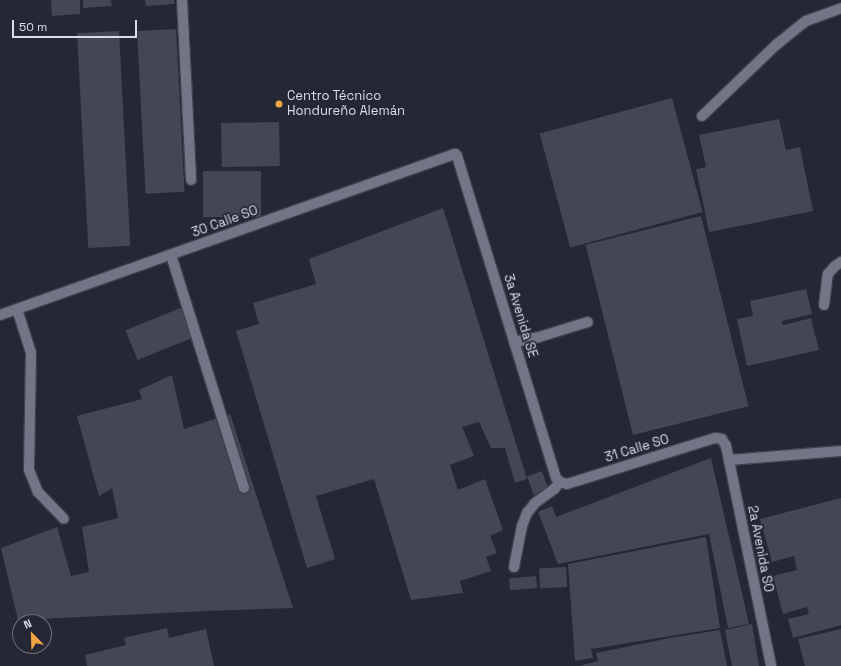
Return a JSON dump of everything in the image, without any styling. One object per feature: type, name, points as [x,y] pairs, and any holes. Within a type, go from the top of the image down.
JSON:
[{"type":"street","points":[[182,0],[192,180]]},
{"type":"street","points":[[702,116],[776,46],[806,22],[841,8]]},
{"type":"street","name":"30 Calle SO","points":[[0,315],[453,154],[457,156]]},
{"type":"street","name":"3a Avenida SE","points":[[457,156],[556,478],[560,482]]},
{"type":"street","points":[[171,255],[244,488]]},
{"type":"street","points":[[824,305],[828,274],[841,262]]},
{"type":"street","points":[[17,309],[31,353],[29,470],[38,492],[64,519]]},
{"type":"street","points":[[514,342],[539,337],[588,322]]},
{"type":"street","name":"31 Calle SO","points":[[560,482],[567,484],[715,438],[722,438]]},
{"type":"street","name":"2a Avenida SO","points":[[722,438],[725,442],[729,460],[771,666]]},
{"type":"street","points":[[729,460],[841,451]]},
{"type":"street","points":[[514,566],[522,526],[527,513],[535,503],[554,489],[560,482]]},
{"type":"building","points":[[51,0],[80,0],[80,14],[52,16]]},
{"type":"building","points":[[83,0],[111,0],[112,6],[83,8]]},
{"type":"building","points":[[145,0],[174,0],[174,4],[146,6]]},
{"type":"building","points":[[176,29],[185,192],[146,194],[137,31]]},
{"type":"building","points":[[119,31],[130,246],[88,248],[77,33]]},
{"type":"building","points":[[672,98],[703,212],[570,247],[540,133]]},
{"type":"building","points":[[779,119],[786,150],[800,147],[813,211],[709,232],[696,169],[706,167],[699,135]]},
{"type":"building","points":[[279,122],[280,166],[222,167],[221,123]]},
{"type":"building","points":[[203,171],[261,171],[261,217],[203,217]]},
{"type":"building","points":[[443,208],[527,479],[515,483],[505,448],[491,448],[479,422],[462,427],[474,456],[450,465],[458,490],[485,479],[503,530],[490,536],[497,553],[486,557],[491,571],[460,581],[463,593],[411,600],[374,479],[316,496],[335,559],[307,568],[236,331],[259,324],[253,303],[316,284],[309,259]]},
{"type":"building","points":[[701,216],[748,406],[633,435],[586,245]]},
{"type":"building","points":[[806,289],[812,314],[782,321],[783,325],[811,318],[819,350],[747,366],[737,319],[753,316],[750,301]]},
{"type":"building","points":[[183,307],[195,337],[138,360],[126,330]]},
{"type":"building","points":[[172,375],[184,429],[230,414],[293,608],[52,618],[52,614],[17,614],[1,548],[57,527],[71,576],[89,572],[82,527],[118,518],[112,488],[99,496],[77,416],[142,399],[139,390]]},
{"type":"building","points":[[711,458],[749,624],[728,628],[709,534],[558,564],[538,512],[552,506],[556,517]]},
{"type":"building","points":[[542,471],[549,490],[534,495],[527,476]]},
{"type":"building","points":[[841,498],[841,625],[793,638],[788,619],[809,614],[807,607],[783,614],[773,576],[797,570],[794,556],[772,562],[760,519]]},
{"type":"building","points":[[706,537],[720,628],[591,649],[593,658],[575,661],[568,564]]},
{"type":"building","points":[[566,567],[567,587],[540,588],[539,568]]},
{"type":"building","points":[[536,576],[537,588],[510,590],[509,578]]},
{"type":"building","points":[[752,624],[759,666],[732,666],[725,630]]},
{"type":"building","points":[[167,628],[169,638],[206,629],[214,666],[87,666],[85,655],[126,645],[124,638]]},
{"type":"building","points":[[841,629],[841,666],[805,666],[798,639]]},
{"type":"building","points":[[720,630],[727,666],[579,666],[598,661],[596,653],[670,638]]},
{"type":"place","name":"Centro Técnico Hondureño Alemán","points":[[279,104]]}]
